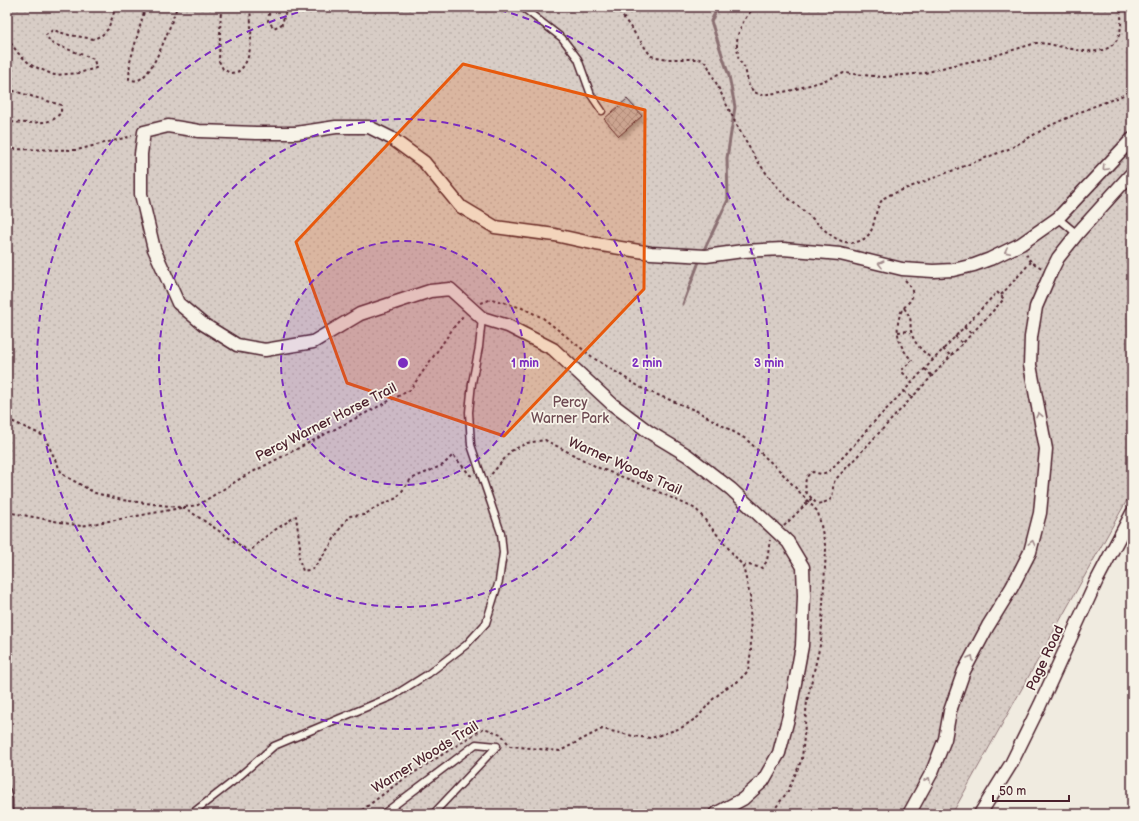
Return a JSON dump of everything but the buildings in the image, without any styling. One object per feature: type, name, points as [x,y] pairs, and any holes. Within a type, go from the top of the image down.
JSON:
[{"type":"street","points":[[715,814],[743,799],[763,781],[779,753],[789,715],[802,646],[804,589],[802,567],[788,542],[725,484],[687,455],[649,432],[612,404],[553,349],[508,326],[482,318],[450,289],[430,291],[360,314],[313,342],[265,350],[237,344],[203,324],[178,303],[154,249],[141,194],[140,154],[144,132],[168,126],[199,131],[256,133],[296,133],[336,127],[369,127],[391,138],[424,162],[460,206],[494,227],[555,235],[596,244],[651,253],[706,256],[743,251],[783,249],[840,254],[902,269],[932,271],[953,270],[974,265],[1021,244],[1058,218],[1132,139]]},
{"type":"street","points":[[910,814],[932,772],[945,739],[950,711],[964,671],[988,626],[1012,587],[1030,552],[1040,513],[1046,449],[1030,365],[1031,337],[1036,307],[1050,272],[1058,258],[1077,234],[1132,173]]},
{"type":"street","name":"Page Road","points":[[980,814],[1011,764],[1040,705],[1097,580],[1132,513]]},
{"type":"lane","points":[[522,7],[562,38],[578,59],[591,95],[602,111]]},
{"type":"lane","points":[[1058,218],[1077,234]]},
{"type":"lane","points":[[191,814],[235,780],[274,746],[393,696],[428,674],[466,646],[486,623],[499,581],[503,552],[501,533],[470,445],[468,412],[479,347],[482,318]]},
{"type":"lane","points":[[383,814],[476,744],[498,746],[433,814]]},
{"type":"lane","points":[[7,791],[10,814]]},
{"type":"path","points":[[7,15],[8,7]]},
{"type":"path","points":[[7,38],[18,53],[31,65],[54,75],[79,73],[96,68],[94,59],[50,43],[46,34],[53,30],[69,35],[94,39],[102,35],[108,29],[116,7]]},
{"type":"path","points":[[144,7],[144,12],[130,62],[129,79],[137,80],[145,75],[163,44],[177,7]]},
{"type":"path","points":[[221,7],[219,61],[223,69],[230,73],[239,72],[244,65],[251,48],[250,7]]},
{"type":"path","points":[[270,7],[268,21],[274,28],[282,24],[287,7]]},
{"type":"path","points":[[616,7],[652,56],[668,59],[699,59],[704,61],[763,169],[782,193],[816,221],[828,234],[851,243],[863,240],[872,231],[878,209],[884,198],[1011,148],[1049,126],[1132,91]]},
{"type":"path","points":[[755,7],[750,12],[737,35],[737,47],[739,53],[738,59],[745,68],[749,86],[754,92],[761,95],[789,91],[844,73],[883,77],[925,73],[948,66],[987,58],[1036,43],[1044,43],[1073,50],[1098,52],[1112,47],[1119,38],[1121,30],[1120,7]]},
{"type":"path","points":[[7,89],[61,105],[61,113],[54,120],[28,123],[7,122]]},
{"type":"path","points":[[7,148],[77,150],[117,141],[144,132]]},
{"type":"path","points":[[1021,244],[1031,262],[1050,272]]},
{"type":"path","points":[[1001,295],[1031,262]]},
{"type":"path","points":[[894,267],[908,284],[913,293],[912,297],[902,311],[897,327],[901,345],[912,360],[901,371],[913,382]]},
{"type":"path","points":[[997,292],[1004,298],[963,344],[835,480],[832,499],[824,503],[817,504],[806,492],[805,481],[807,476],[813,472],[821,474],[828,472],[846,455],[872,424],[964,327],[997,292]]},
{"type":"path","name":"Percy Warner Horse Trail","points":[[7,512],[81,526],[198,505],[243,477],[410,390],[454,327],[471,307],[492,299],[522,308],[543,318],[595,359],[643,389],[696,411],[746,439],[780,471],[818,512],[826,549],[821,641],[806,701],[802,759],[788,791],[771,814]]},
{"type":"path","points":[[904,308],[910,317],[912,331],[917,344],[933,360]]},
{"type":"path","points":[[964,327],[972,334]]},
{"type":"path","points":[[898,332],[912,331]]},
{"type":"path","points":[[956,336],[963,344]]},
{"type":"path","points":[[943,349],[951,356]]},
{"type":"path","points":[[924,369],[932,376]]},
{"type":"path","points":[[904,391],[912,398]]},
{"type":"path","points":[[7,419],[44,436],[62,474],[95,493],[122,500],[185,508],[250,552],[258,542],[268,534],[296,516],[300,546],[299,559],[303,571],[313,569],[349,516],[364,515],[376,506],[397,498],[411,479],[443,465],[453,455],[470,475],[482,479]]},
{"type":"path","name":"Warner Woods Trail","points":[[357,814],[398,783],[484,728],[501,734],[510,746],[560,751],[602,729],[632,736],[652,738],[681,728],[698,717],[712,700],[726,688],[737,682],[748,671],[751,650],[750,596],[743,566],[696,509],[641,484],[598,468],[545,440],[527,443],[511,450],[489,477],[482,479]]},
{"type":"path","points":[[743,566],[748,565],[762,568],[767,561],[769,541],[812,498]]},
{"type":"highlighted area","points":[[463,64],[645,110],[644,289],[504,436],[347,383],[296,242]]},
{"type":"green space","name":"Percy Warner Park","points":[[7,7],[1132,7],[1132,491],[952,814],[7,814]]},
{"type":"waterway","points":[[703,252],[728,200],[727,158],[735,107],[729,76],[711,21],[718,7]]},
{"type":"waterway","points":[[683,304],[700,259]]}]
